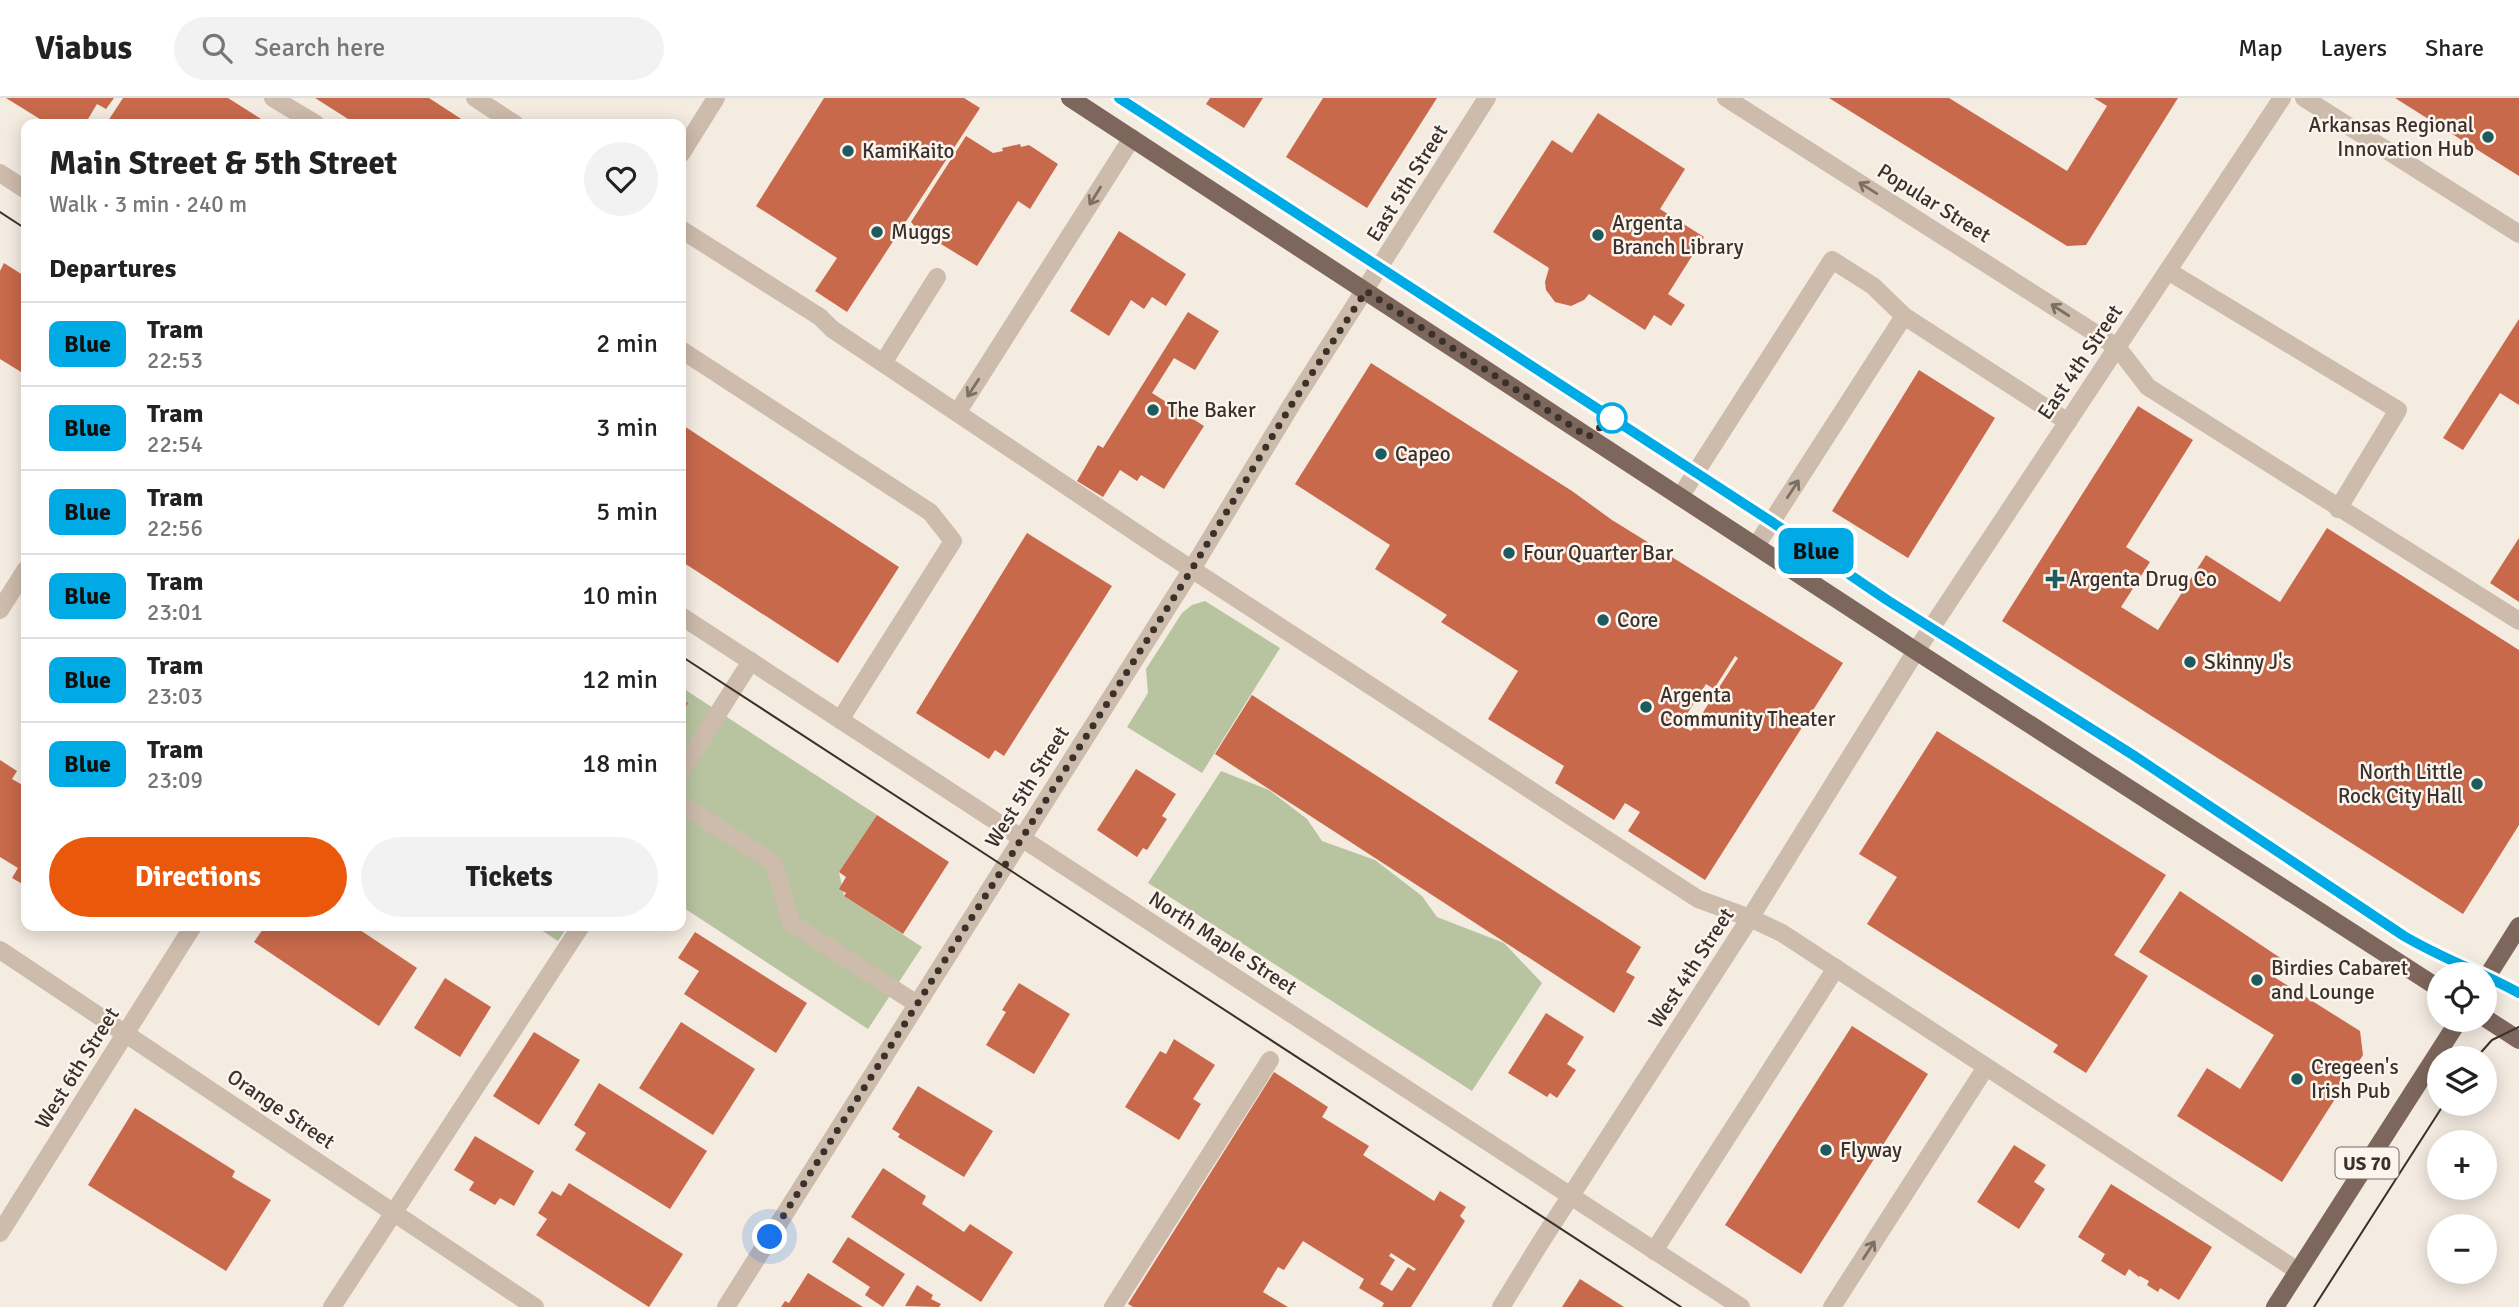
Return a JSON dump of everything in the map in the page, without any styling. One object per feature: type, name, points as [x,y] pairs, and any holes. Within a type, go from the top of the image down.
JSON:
[{"type":"main road","points":[[1070,98],[1916,651],[2427,981]]},
{"type":"main road","points":[[2496,962],[2519,926]]},
{"type":"main road","points":[[2497,1026],[2519,1040]]},
{"type":"main road","name":"US 70","points":[[2275,1307],[2451,1032]]},
{"type":"street","points":[[273,98],[308,119]]},
{"type":"street","points":[[475,98],[507,119]]},
{"type":"street","points":[[686,146],[716,98]]},
{"type":"street","name":"East 5th Street","points":[[1366,291],[1487,98]]},
{"type":"street","name":"Popular Street","points":[[1726,98],[2117,347],[2148,387],[2519,621]]},
{"type":"street","name":"East 4th Street","points":[[1916,651],[2282,98]]},
{"type":"street","points":[[2304,98],[2519,234]]},
{"type":"street","points":[[957,413],[1132,138]]},
{"type":"street","points":[[0,173],[21,187]]},
{"type":"street","points":[[686,232],[820,317],[832,329],[957,413],[1698,900],[1750,918],[1782,933],[2298,1271]]},
{"type":"street","points":[[1680,496],[1832,260],[1873,286],[1904,317],[2068,422]]},
{"type":"street","points":[[2168,271],[2398,410],[2338,509]]},
{"type":"street","points":[[883,363],[937,277]]},
{"type":"street","name":"West 5th Street","points":[[726,1307],[1192,569],[1292,404],[1366,291]]},
{"type":"street","points":[[1756,546],[1904,317]]},
{"type":"street","points":[[686,353],[930,512],[953,541],[840,720]]},
{"type":"street","points":[[0,610],[21,577]]},
{"type":"street","name":"North Maple Street","points":[[686,619],[1741,1307]]},
{"type":"street","name":"West 4th Street","points":[[1501,1307],[1750,918],[1916,651]]},
{"type":"street","points":[[686,764],[751,661]]},
{"type":"street","points":[[686,807],[774,863],[791,923],[917,1004]]},
{"type":"street","name":"West 6th Street","points":[[0,1233],[189,931]]},
{"type":"street","points":[[332,1307],[578,931]]},
{"type":"street","name":"Orange Street","points":[[0,950],[535,1307]]},
{"type":"street","points":[[1654,1251],[1836,968]]},
{"type":"street","points":[[1113,1307],[1270,1060]]},
{"type":"street","points":[[1832,1307],[1986,1066]]},
{"type":"green space","points":[[1205,601],[1280,648],[1202,773],[1127,727],[1148,693],[1146,669],[1182,613],[1192,605]]},
{"type":"green space","points":[[686,690],[877,815],[839,872],[844,896],[922,947],[868,1029],[686,909]]},
{"type":"green space","points":[[1221,771],[1269,790],[1307,819],[1322,841],[1375,860],[1422,896],[1437,917],[1504,943],[1542,983],[1472,1091],[1148,883]]},
{"type":"green space","points":[[543,931],[565,931],[558,941]]},
{"type":"building","points":[[6,98],[114,98],[106,109],[97,104],[88,119],[40,119]]},
{"type":"building","points":[[123,98],[228,98],[261,119],[109,119]]},
{"type":"building","points":[[315,98],[429,98],[461,119],[348,119]]},
{"type":"building","name":"KamiKaito","points":[[824,98],[964,98],[980,108],[847,312],[815,291],[837,258],[756,206]]},
{"type":"building","points":[[1210,98],[1263,98],[1244,128],[1206,104]]},
{"type":"building","points":[[1323,98],[1437,98],[1367,208],[1286,157]]},
{"type":"building","points":[[1829,98],[1949,98],[2067,171],[2107,106],[2094,98],[2178,98],[2086,245],[2067,246]]},
{"type":"building","name":"Arkansas Regional Innovation Hub","points":[[2395,98],[2519,98],[2519,176]]},
{"type":"building","name":"Argenta Branch Library","points":[[1598,113],[1685,169],[1660,209],[1704,237],[1668,294],[1685,305],[1671,326],[1654,315],[1645,330],[1589,294],[1584,300],[1571,306],[1555,302],[1546,290],[1549,268],[1493,232],[1552,140],[1572,153]]},
{"type":"building","points":[[966,136],[993,153],[1020,144],[1021,147],[1029,145],[1058,164],[1030,209],[1018,201],[977,266],[918,230],[911,222]]},
{"type":"building","points":[[1119,231],[1186,274],[1166,306],[1152,297],[1144,309],[1131,300],[1109,336],[1070,311]]},
{"type":"building","points":[[4,263],[21,274],[21,372],[0,359],[0,271]]},
{"type":"building","name":"The Baker","points":[[1188,312],[1219,331],[1195,370],[1174,358],[1152,393],[1204,426],[1164,489],[1141,475],[1137,481],[1120,470],[1103,497],[1077,481],[1098,445],[1103,448]]},
{"type":"building","points":[[2519,319],[2519,405],[2500,393],[2463,450],[2443,438]]},
{"type":"building","points":[[1371,363],[1572,491],[1612,520],[1843,663],[1705,880],[1628,831],[1640,812],[1625,803],[1614,820],[1555,783],[1564,766],[1488,719],[1518,671],[1441,622],[1447,615],[1375,569],[1390,545],[1295,484]],"holes":[[[1735,656],[1738,658],[1691,731],[1680,725],[1706,684],[1714,689]]]},
{"type":"building","points":[[1919,370],[1995,418],[1908,558],[1832,511]]},
{"type":"building","points":[[2138,406],[2193,440],[2126,547],[2150,562],[2121,607],[2158,630],[2206,555],[2280,602],[2327,528],[2519,650],[2519,825],[2463,914],[2002,621]]},
{"type":"building","points":[[686,427],[899,567],[838,663],[686,564]]},
{"type":"building","points":[[1027,533],[1112,586],[1004,756],[995,750],[989,759],[916,713]]},
{"type":"building","points":[[2519,538],[2519,602],[2490,583]]},
{"type":"building","points":[[1252,695],[1641,947],[1626,972],[1635,977],[1614,1013],[1215,754]]},
{"type":"building","points":[[1937,731],[2166,875],[2114,955],[2148,976],[2086,1073],[2053,1052],[2058,1045],[1867,924],[1897,877],[1859,854]]},
{"type":"building","points":[[0,760],[17,771],[12,779],[21,784],[21,883],[12,878],[18,868],[0,857]]},
{"type":"building","points":[[1136,769],[1176,794],[1162,816],[1167,819],[1147,850],[1143,848],[1137,857],[1097,830]]},
{"type":"building","points":[[877,815],[949,862],[903,934],[844,896],[846,893],[839,889],[846,877],[839,872]]},
{"type":"building","name":"Cregeen's Irish Pub","points":[[2180,891],[2282,959],[2274,977],[2360,1031],[2363,1055],[2282,1182],[2177,1116],[2207,1068],[2240,1089],[2274,1035],[2139,952]]},
{"type":"building","points":[[262,931],[362,931],[417,968],[379,1026],[254,942]]},
{"type":"building","points":[[695,932],[807,1003],[776,1053],[684,994],[699,971],[678,958]]},
{"type":"building","points":[[445,978],[491,1007],[460,1057],[414,1028]]},
{"type":"building","points":[[1019,983],[1070,1014],[1034,1074],[986,1045],[1006,1012],[1002,1010]]},
{"type":"building","points":[[1546,1013],[1584,1037],[1567,1064],[1576,1070],[1557,1098],[1550,1093],[1547,1097],[1508,1073]]},
{"type":"building","points":[[681,1022],[755,1069],[713,1135],[639,1088]]},
{"type":"building","name":"Flyway","points":[[1852,1026],[1928,1074],[1801,1274],[1725,1225]]},
{"type":"building","points":[[534,1032],[580,1060],[539,1125],[493,1096]]},
{"type":"building","points":[[1174,1039],[1215,1065],[1193,1099],[1201,1104],[1179,1140],[1125,1107],[1160,1051],[1166,1054]]},
{"type":"building","points":[[1274,1072],[1328,1107],[1322,1117],[1369,1146],[1363,1155],[1434,1201],[1440,1191],[1466,1207],[1460,1216],[1465,1221],[1411,1307],[1382,1307],[1384,1303],[1359,1288],[1364,1279],[1303,1241],[1284,1270],[1278,1267],[1263,1292],[1288,1307],[1133,1307],[1128,1304]],"holes":[[[1391,1253],[1416,1269],[1414,1271],[1408,1267],[1392,1291],[1380,1284],[1395,1260],[1389,1256]]]},
{"type":"building","points":[[599,1083],[707,1151],[670,1209],[575,1150],[586,1133],[574,1125]]},
{"type":"building","points":[[918,1086],[993,1131],[964,1177],[898,1137],[900,1134],[892,1129]]},
{"type":"building","points":[[135,1108],[235,1171],[232,1177],[271,1200],[226,1271],[88,1185]]},
{"type":"building","points":[[475,1136],[534,1171],[514,1206],[500,1198],[495,1205],[469,1190],[474,1182],[454,1170]]},
{"type":"building","points":[[2014,1145],[2046,1165],[2034,1182],[2045,1189],[2019,1229],[1977,1202]]},
{"type":"building","points":[[883,1168],[926,1196],[922,1204],[964,1232],[970,1224],[1013,1252],[981,1302],[851,1217]]},
{"type":"building","points":[[569,1183],[683,1254],[649,1307],[536,1235],[547,1219],[538,1213],[552,1191],[561,1196]]},
{"type":"building","points":[[2111,1184],[2212,1247],[2179,1300],[2160,1288],[2158,1292],[2147,1285],[2149,1281],[2129,1269],[2125,1276],[2101,1261],[2105,1254],[2078,1237]]},
{"type":"building","points":[[848,1237],[905,1274],[883,1307],[865,1295],[870,1287],[832,1262]]},
{"type":"building","points":[[808,1273],[863,1307],[781,1307],[785,1301],[789,1303]]},
{"type":"building","points":[[1580,1279],[1624,1307],[1562,1307]]},
{"type":"building","points":[[917,1285],[933,1295],[931,1299],[941,1304],[939,1307],[905,1306]]},
{"type":"tram line","points":[[1119,98],[1887,599],[2133,755],[2404,936],[2519,992]]},
{"type":"tram line","name":"Blue","points":[[1119,98],[1772,522],[1887,600],[2133,755],[2404,936],[2435,954],[2488,976],[2519,993]]},
{"type":"tram line","points":[[0,212],[21,226]]},
{"type":"tram line","points":[[686,659],[1681,1307]]},
{"type":"tram line","points":[[2487,1046],[2492,1040],[2519,1027]]},
{"type":"tram line","points":[[2314,1307],[2436,1116]]},
{"type":"place","name":"Arkansas Regional Innovation Hub","points":[[2488,137]]},
{"type":"place","name":"KamiKaito","points":[[848,151]]},
{"type":"place","name":"Muggs","points":[[877,232]]},
{"type":"place","name":"Argenta Branch Library","points":[[1598,235]]},
{"type":"place","name":"The Baker","points":[[1153,410]]},
{"type":"place","name":"Capeo","points":[[1381,454]]},
{"type":"place","name":"Four Quarter Bar","points":[[1509,553]]},
{"type":"place","name":"Argenta Drug Co","points":[[2055,579]]},
{"type":"place","name":"Core","points":[[1603,620]]},
{"type":"place","name":"Skinny J's","points":[[2190,662]]},
{"type":"place","name":"Argenta Community Theater","points":[[1646,707]]},
{"type":"place","name":"North Little Rock City Hall","points":[[2477,784]]},
{"type":"place","name":"Birdies Cabaret and Lounge","points":[[2257,980]]},
{"type":"place","name":"Cregeen's Irish Pub","points":[[2297,1079]]},
{"type":"place","name":"Flyway","points":[[1826,1150]]},
{"type":"route","points":[[770,1237],[1192,569],[1292,404],[1366,291],[1588,437],[1612,418]]}]
